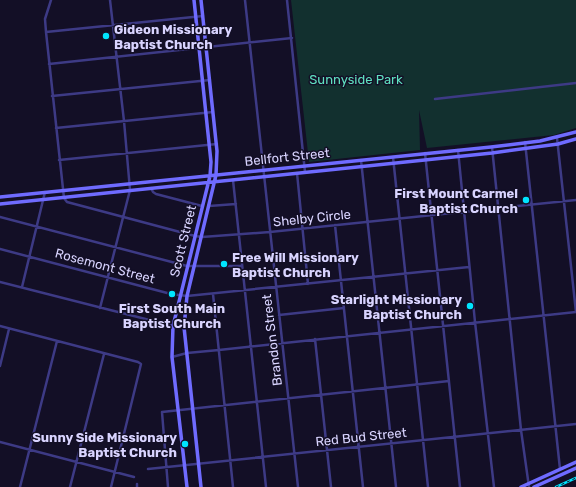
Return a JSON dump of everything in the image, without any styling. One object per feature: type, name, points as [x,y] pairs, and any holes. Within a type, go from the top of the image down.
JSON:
[{"type":"main road","name":"Scott Street","points":[[187,487],[172,357],[173,326],[210,176],[212,162],[194,0]]},
{"type":"main road","name":"Scott Street","points":[[201,0],[218,157],[215,182],[187,296],[184,327],[201,487]]},
{"type":"main road","name":"Bellfort Street","points":[[0,197],[492,147],[557,138],[576,132]]},
{"type":"main road","name":"Bellfort Street","points":[[0,204],[492,153],[558,144],[576,139]]},
{"type":"main road","points":[[162,180],[162,187]]},
{"type":"main road","points":[[96,187],[97,194]]},
{"type":"main road","points":[[8,196],[8,203]]},
{"type":"main road","points":[[521,487],[529,485],[576,462]]},
{"type":"main road","points":[[534,487],[576,468]]},
{"type":"street","points":[[51,0],[46,19],[46,32],[64,198]]},
{"type":"street","points":[[100,308],[130,190],[124,121],[110,0]]},
{"type":"street","name":"Brandon Street","points":[[245,0],[298,487]]},
{"type":"street","points":[[287,0],[306,172]]},
{"type":"street","points":[[46,32],[203,16]]},
{"type":"street","points":[[49,64],[292,38]]},
{"type":"street","points":[[52,96],[210,80]]},
{"type":"street","points":[[436,98],[576,83]]},
{"type":"street","points":[[56,128],[213,112]]},
{"type":"street","points":[[172,357],[186,353],[576,312],[557,138]]},
{"type":"street","points":[[525,142],[560,469]]},
{"type":"street","points":[[59,160],[216,144]]},
{"type":"street","points":[[492,147],[521,430],[529,485]]},
{"type":"street","points":[[458,150],[469,267],[494,487]]},
{"type":"street","points":[[425,153],[460,487]]},
{"type":"street","points":[[393,156],[428,487]]},
{"type":"street","points":[[361,160],[396,487]]},
{"type":"street","points":[[297,173],[308,284]]},
{"type":"street","points":[[233,180],[266,487]]},
{"type":"street","points":[[151,188],[156,194],[202,206]]},
{"type":"street","points":[[22,287],[38,227],[45,192]]},
{"type":"street","name":"Shelby Circle","points":[[64,198],[65,202],[202,237],[303,229],[576,200]]},
{"type":"street","points":[[209,206],[236,204]]},
{"type":"street","points":[[0,217],[187,266],[242,266]]},
{"type":"street","points":[[336,225],[363,487]]},
{"type":"street","name":"Rosemont Street","points":[[0,249],[180,296],[245,291],[469,267]]},
{"type":"street","points":[[0,282],[173,326],[184,327]]},
{"type":"street","points":[[213,294],[233,487]]},
{"type":"street","points":[[279,315],[344,308]]},
{"type":"street","points":[[0,326],[141,364],[111,487]]},
{"type":"street","points":[[0,366],[9,329]]},
{"type":"street","points":[[315,339],[331,487]]},
{"type":"street","points":[[20,487],[57,341]]},
{"type":"street","points":[[70,487],[104,354]]},
{"type":"street","points":[[168,487],[162,412],[449,381]]},
{"type":"street","name":"Red Bud Street","points":[[148,469],[576,424]]},
{"type":"street","points":[[0,442],[134,477]]},
{"type":"green space","name":"Sunnyside Park","points":[[291,0],[576,0],[576,128],[554,135],[427,148],[419,110],[420,150],[309,162]]},
{"type":"railway","points":[[556,487],[576,478]]},
{"type":"place","name":"Gideon Missionary Baptist Church","points":[[106,36]]},
{"type":"place","name":"First Mount Carmel Baptist Church","points":[[526,200]]},
{"type":"place","name":"Free Will Missionary Baptist Church","points":[[224,264]]},
{"type":"place","name":"First South Main Baptist Church","points":[[172,294]]},
{"type":"place","name":"Starlight Missionary Baptist Church","points":[[470,306]]},
{"type":"place","name":"Sunny Side Missionary Baptist Church","points":[[185,444]]}]
